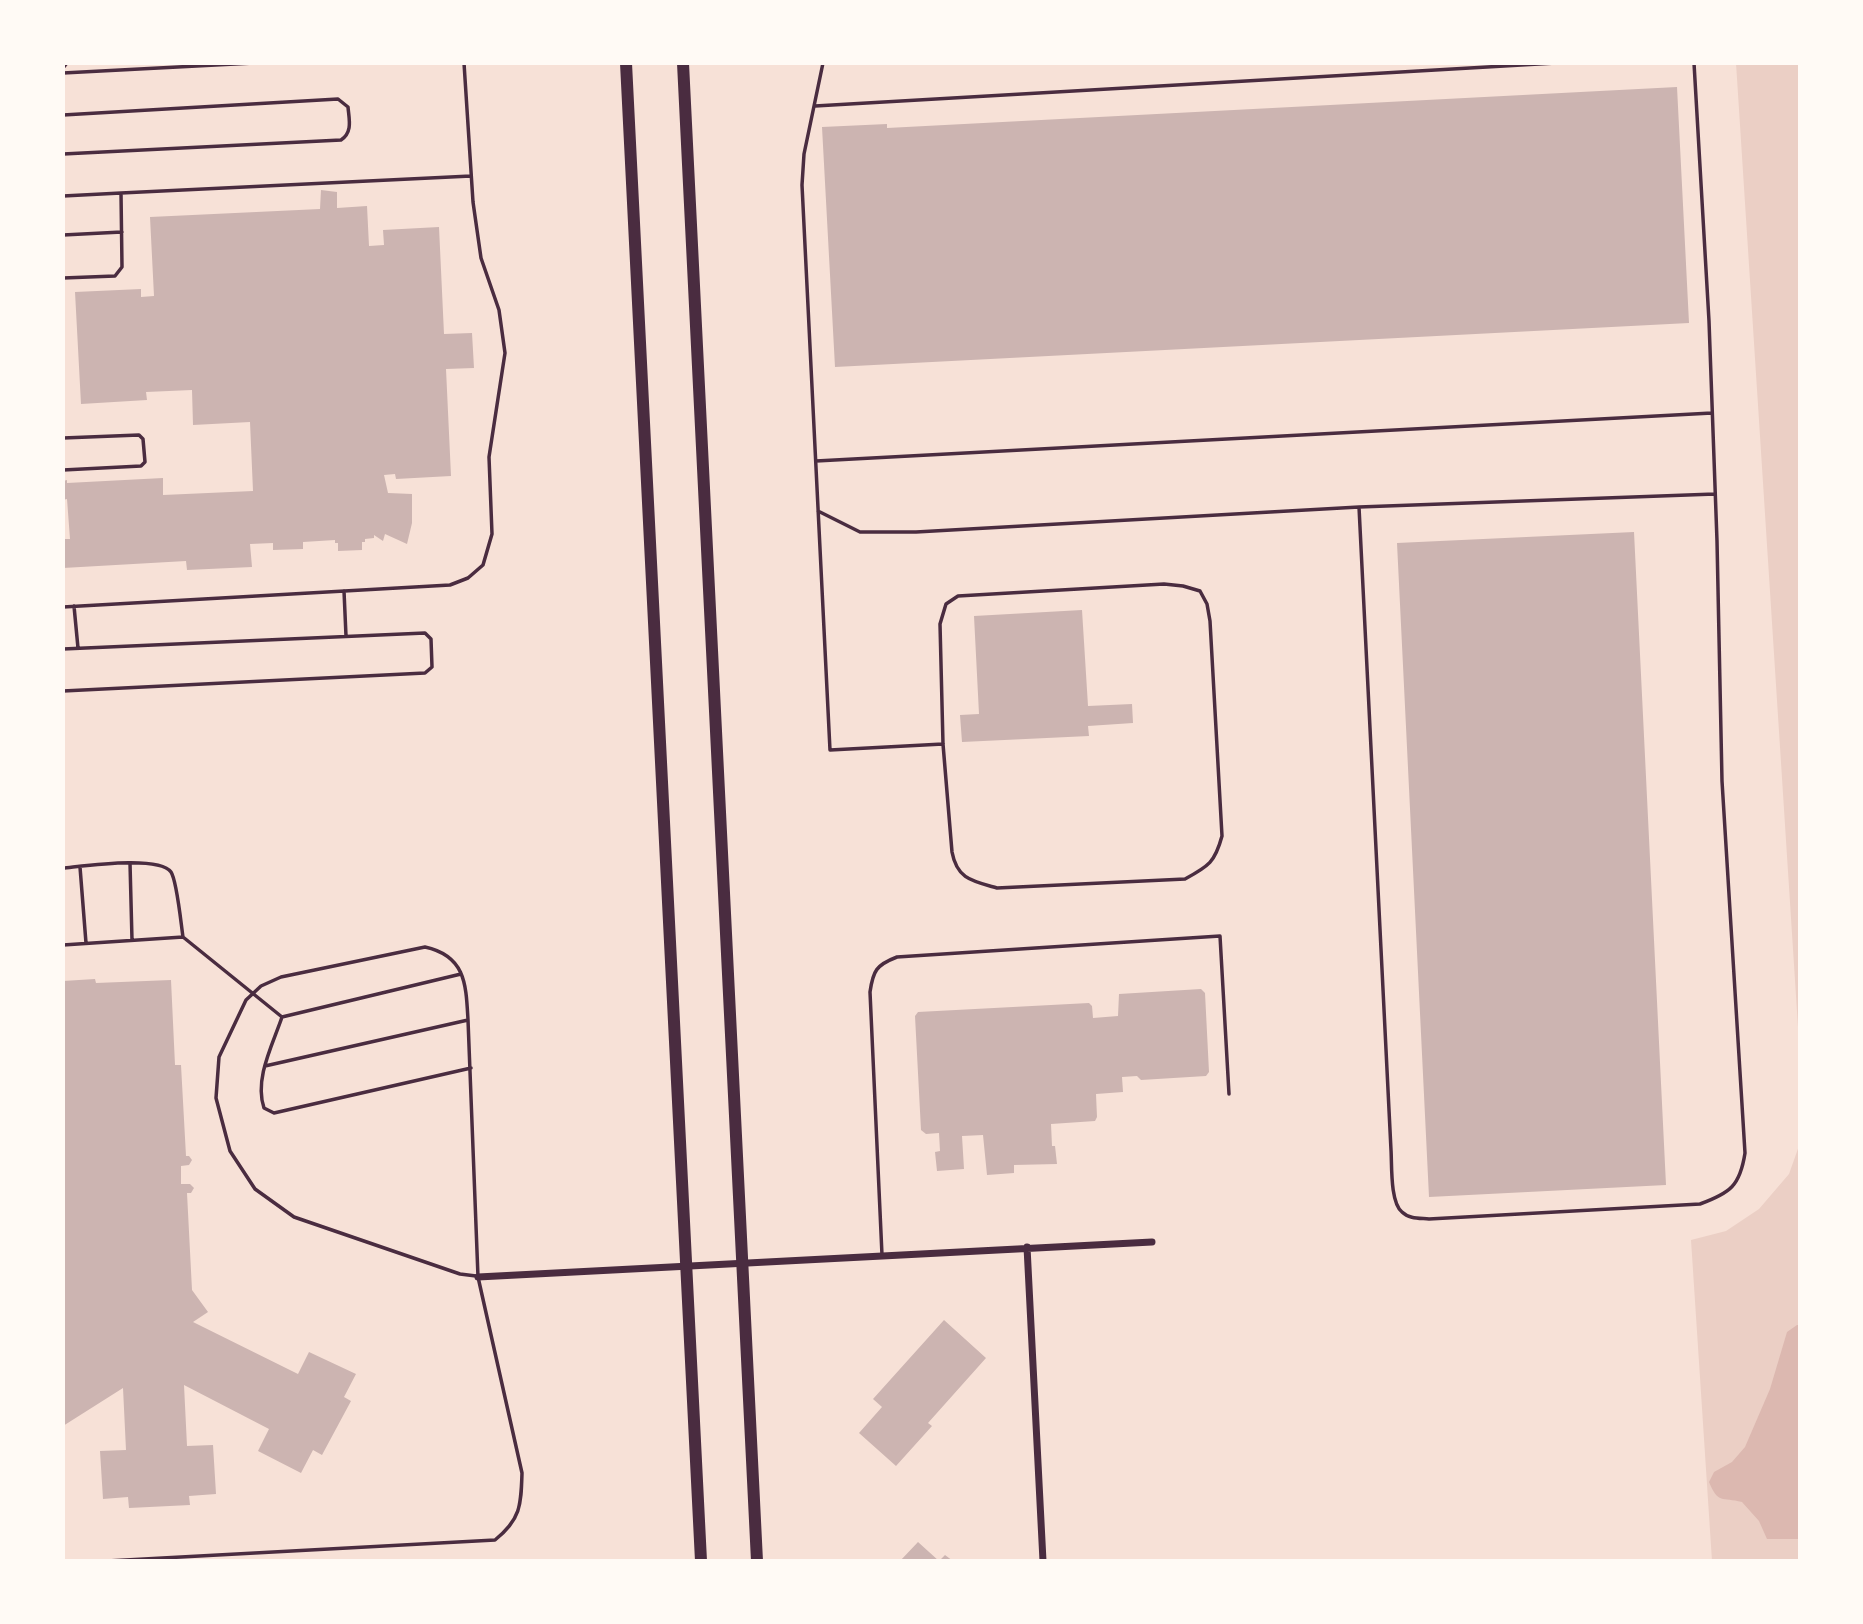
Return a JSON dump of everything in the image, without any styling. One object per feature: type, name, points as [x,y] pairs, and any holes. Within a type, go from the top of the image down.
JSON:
[{"type":"main road","points":[[626,63],[701,1561]]},
{"type":"main road","points":[[684,63],[757,1561]]},
{"type":"street","points":[[478,1277],[1152,1242]]},
{"type":"street","points":[[1027,1247],[1043,1561]]},
{"type":"lane","points":[[67,63],[63,71],[254,63]]},
{"type":"lane","points":[[63,607],[450,585],[468,578],[483,565],[492,534],[489,457],[505,354],[499,310],[481,258],[464,63]]},
{"type":"lane","points":[[823,63],[804,155],[802,185],[830,750],[943,744]]},
{"type":"lane","points":[[815,106],[1556,63]]},
{"type":"lane","points":[[1359,507],[1392,1180],[1400,1211],[1410,1217],[1429,1219],[1700,1204],[1732,1189],[1742,1170],[1745,1153],[1722,781],[1709,321],[1694,63]]},
{"type":"lane","points":[[63,115],[338,99],[348,107],[349,129],[347,136],[341,140],[63,154]]},
{"type":"lane","points":[[63,196],[472,176]]},
{"type":"lane","points":[[63,278],[115,276],[119,272],[122,267],[121,193]]},
{"type":"lane","points":[[63,235],[122,232]]},
{"type":"lane","points":[[816,461],[1712,413]]},
{"type":"lane","points":[[63,438],[139,435],[143,439],[145,462],[141,466],[63,470]]},
{"type":"lane","points":[[818,511],[860,532],[916,532],[1359,507],[1715,494]]},
{"type":"lane","points":[[1164,584],[1183,586],[1200,592],[1207,604],[1222,836],[1217,856],[1206,868],[1185,879],[996,888],[970,880],[955,867],[951,852],[943,744],[940,624],[946,604],[958,596],[1164,584]]},
{"type":"lane","points":[[344,591],[346,636]]},
{"type":"lane","points":[[74,606],[78,648]]},
{"type":"lane","points":[[63,649],[425,633],[431,639],[432,667],[425,673],[63,691]]},
{"type":"lane","points":[[63,868],[146,862],[165,866],[173,874],[183,937]]},
{"type":"lane","points":[[130,863],[132,940]]},
{"type":"lane","points":[[80,867],[86,943]]},
{"type":"lane","points":[[882,1255],[870,992],[873,976],[881,963],[897,957],[1220,936],[1229,1094]]},
{"type":"lane","points":[[63,945],[183,937],[282,1017]]},
{"type":"lane","points":[[107,1561],[495,1540],[510,1528],[521,1503],[522,1473],[478,1277],[471,1068],[466,989],[462,974],[447,955],[425,947],[269,980],[253,992],[240,1007],[219,1057],[216,1098],[230,1151],[256,1189],[294,1217],[460,1274],[478,1277]]},
{"type":"lane","points":[[282,1017],[462,974]]},
{"type":"lane","points":[[282,1017],[262,1078],[264,1108],[274,1114],[471,1068]]},
{"type":"lane","points":[[265,1066],[468,1020]]},
{"type":"shaded area","points":[[1736,63],[1800,63],[1800,1058]]},
{"type":"shaded area","points":[[1800,1143],[1800,1561],[1712,1561],[1691,1240],[1726,1231],[1759,1209],[1789,1174]]},
{"type":"shaded area","points":[[1800,1325],[1800,1539],[1767,1539],[1759,1521],[1742,1502],[1718,1497],[1709,1482],[1714,1472],[1732,1462],[1745,1447],[1770,1389],[1787,1332]]},
{"type":"building","points":[[1677,87],[1689,323],[835,367],[822,127],[887,124],[887,128]]},
{"type":"building","points":[[321,190],[337,192],[337,208],[367,206],[369,246],[384,245],[383,230],[439,227],[444,334],[472,333],[474,368],[446,369],[451,476],[396,479],[395,474],[384,475],[388,493],[412,494],[412,523],[407,544],[385,534],[383,541],[374,535],[374,538],[365,539],[365,542],[362,542],[362,550],[338,551],[338,543],[335,543],[335,540],[303,542],[303,549],[273,550],[273,543],[250,544],[252,567],[187,570],[186,561],[63,568],[63,539],[70,539],[67,499],[63,500],[63,481],[67,480],[67,483],[163,478],[163,495],[253,491],[250,422],[193,425],[192,390],[146,392],[147,400],[81,404],[75,292],[141,289],[141,297],[154,296],[150,217],[320,209]]},
{"type":"building","points":[[1634,532],[1666,1185],[1429,1197],[1397,543]]},
{"type":"building","points":[[1082,610],[1088,706],[1132,704],[1133,723],[1088,726],[1089,736],[962,742],[960,715],[979,714],[974,616]]},
{"type":"building","points":[[95,979],[96,983],[171,980],[175,1065],[181,1065],[186,1156],[192,1160],[189,1165],[181,1166],[181,1184],[190,1184],[194,1188],[191,1193],[187,1193],[192,1290],[208,1312],[193,1322],[298,1374],[309,1352],[356,1374],[344,1397],[351,1401],[322,1455],[313,1450],[301,1473],[258,1451],[269,1429],[184,1385],[187,1446],[213,1445],[216,1494],[189,1496],[190,1505],[129,1508],[128,1497],[103,1499],[100,1451],[126,1450],[123,1388],[63,1426],[63,981]]},
{"type":"building","points":[[1201,989],[1205,993],[1209,1072],[1206,1076],[1141,1080],[1137,1076],[1122,1077],[1123,1092],[1096,1094],[1095,1121],[1051,1124],[1052,1146],[1055,1146],[1057,1164],[1014,1165],[1014,1173],[987,1175],[983,1135],[962,1136],[964,1169],[937,1171],[935,1152],[940,1151],[939,1133],[926,1134],[921,1130],[915,1016],[918,1012],[1089,1003],[1092,1006],[1093,1018],[1118,1016],[1119,994]]},
{"type":"building","points":[[944,1320],[986,1358],[928,1423],[932,1426],[896,1466],[859,1433],[882,1407],[873,1399]]},
{"type":"building","points":[[918,1542],[939,1561],[900,1561]]},
{"type":"building","points":[[945,1555],[953,1561],[939,1561]]}]
